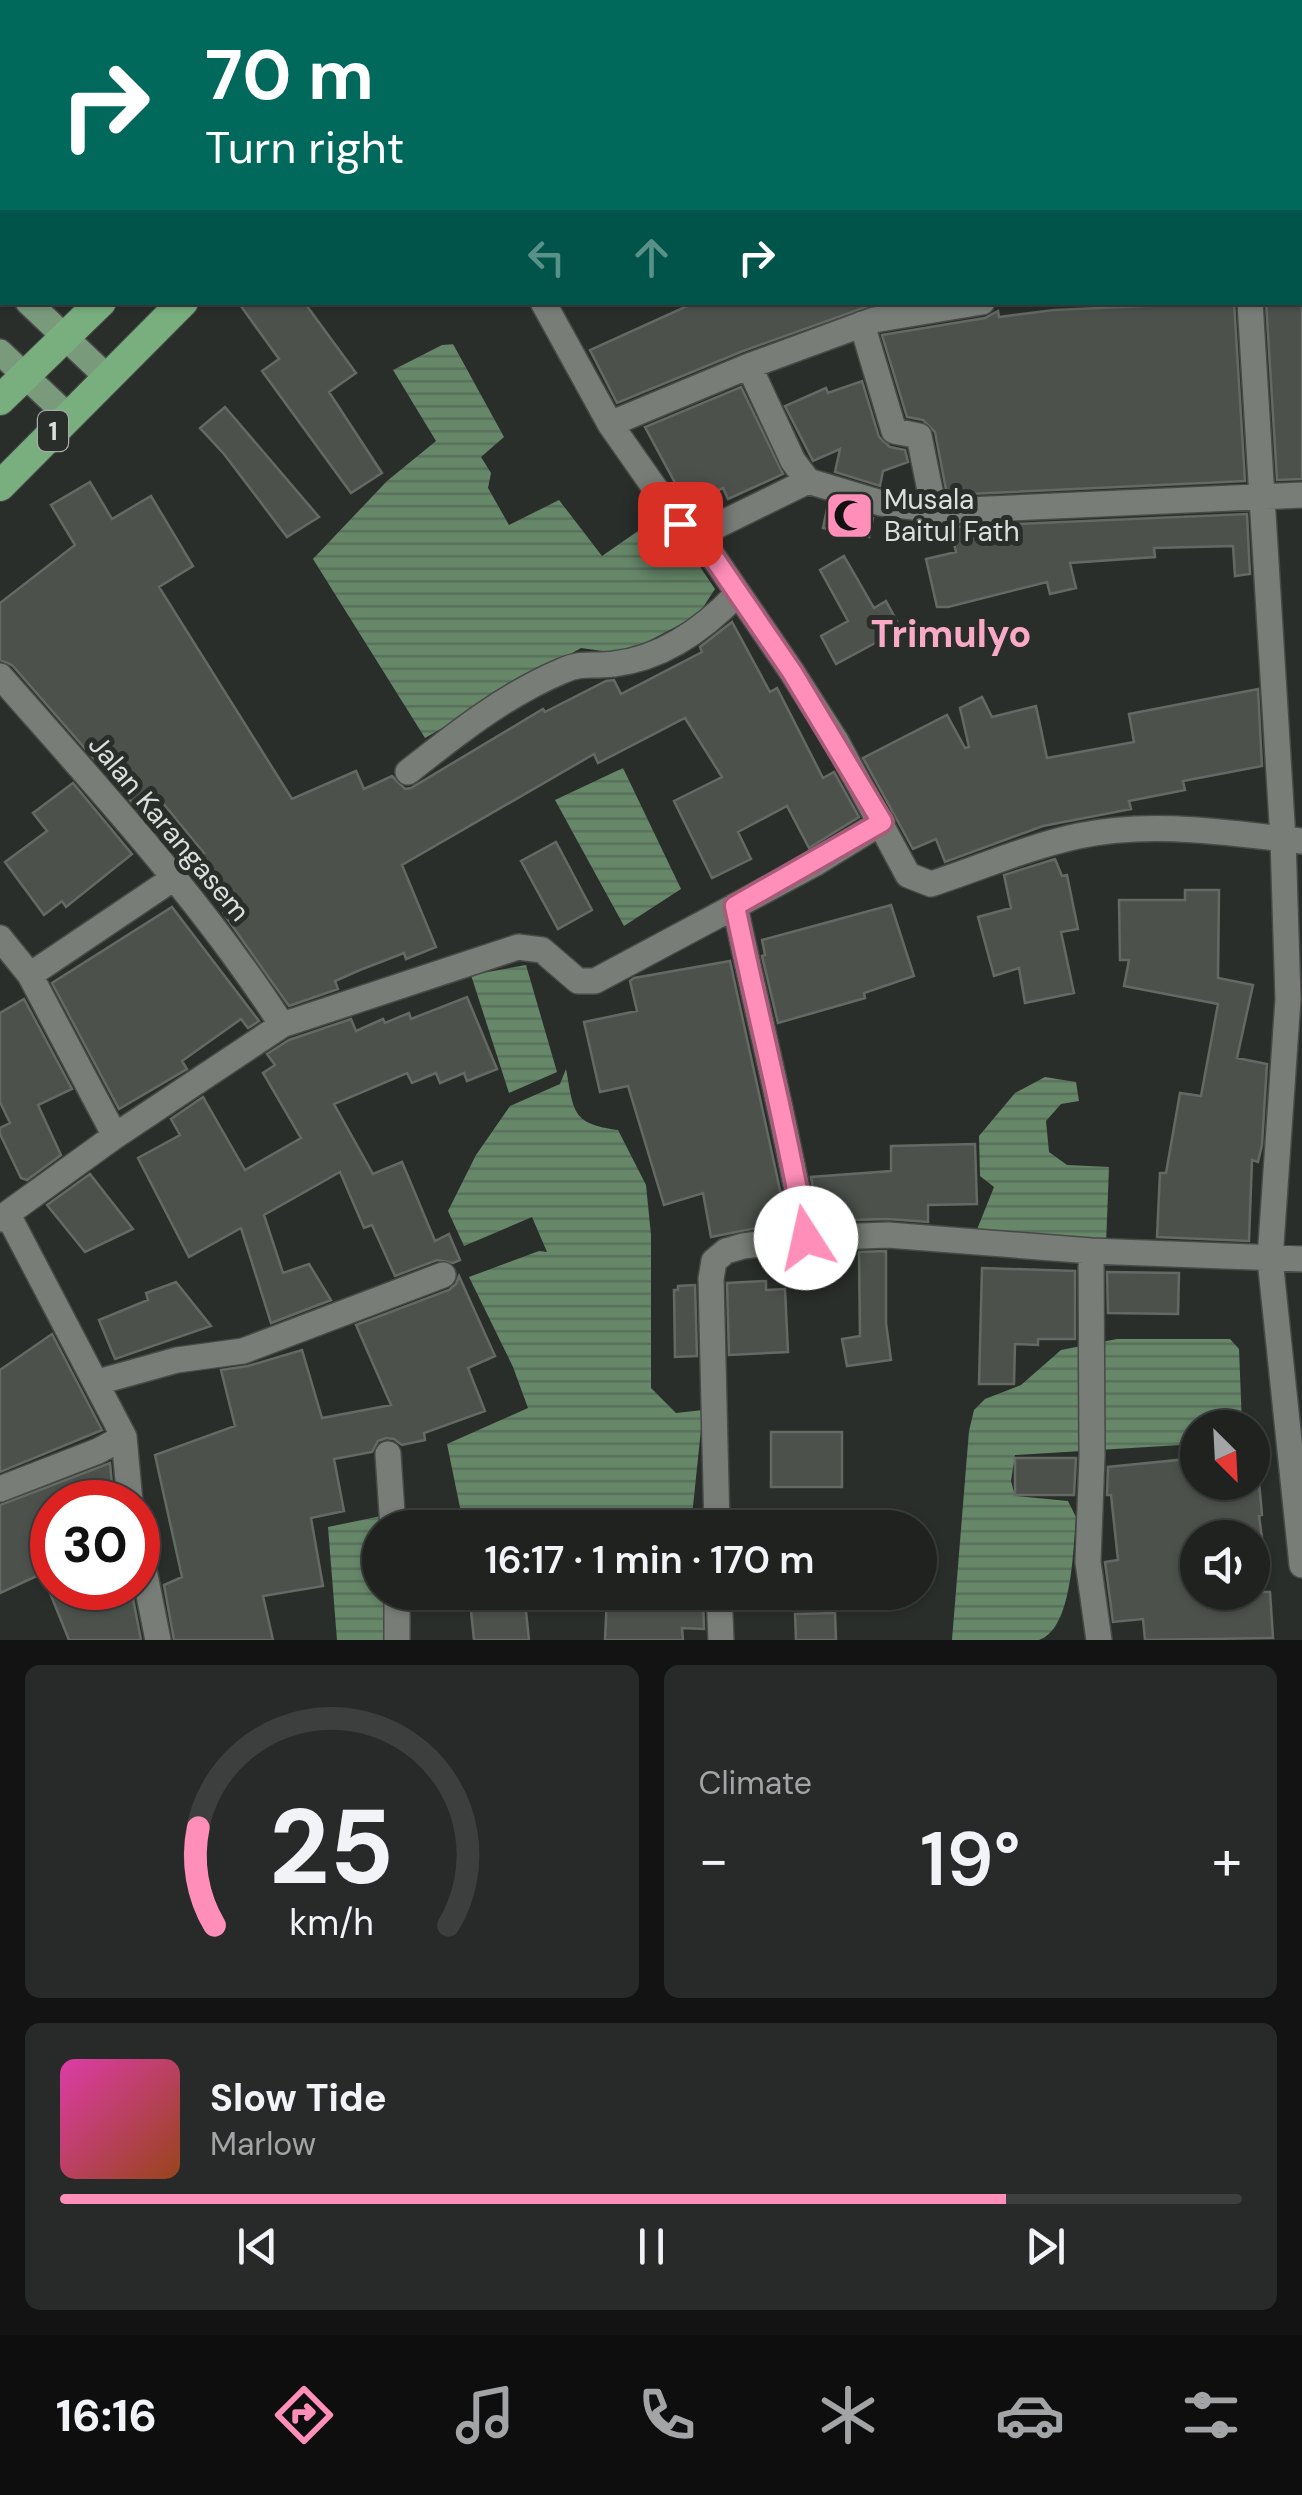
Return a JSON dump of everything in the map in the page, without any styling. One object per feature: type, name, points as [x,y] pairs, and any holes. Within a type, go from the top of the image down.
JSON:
[{"type":"highway","name":"1","points":[[0,400],[98,305]]},
{"type":"highway","name":"1","points":[[0,486],[180,305]]},
{"type":"main road","points":[[31,305],[107,377]]},
{"type":"main road","points":[[0,352],[68,416]]},
{"type":"street","points":[[545,305],[610,424],[680,524],[712,555],[836,741],[908,875],[930,884],[1077,836],[1111,831],[1170,828],[1292,840]]},
{"type":"street","points":[[610,424],[868,315],[956,305]]},
{"type":"street","points":[[1250,305],[1261,498],[1292,840],[1288,999],[1270,1259],[1302,1565]]},
{"type":"street","points":[[868,315],[894,431],[919,436],[934,510]]},
{"type":"street","points":[[749,366],[793,460],[808,480],[882,502],[934,510],[1302,495]]},
{"type":"street","points":[[694,537],[808,480]]},
{"type":"street","points":[[408,772],[481,715],[546,679],[589,662],[610,665],[651,657],[678,643],[738,593]]},
{"type":"street","name":"Jalan Karangasem","points":[[0,676],[174,878],[243,964],[282,1025]]},
{"type":"street","points":[[128,1480],[124,1437],[98,1382],[4,1217],[115,1136],[282,1025],[518,946],[542,950],[578,981],[594,981],[882,822]]},
{"type":"street","points":[[30,975],[174,878]]},
{"type":"street","points":[[735,906],[762,1038],[789,1142],[806,1238]]},
{"type":"street","points":[[0,938],[30,975],[115,1136]]},
{"type":"street","points":[[717,1510],[711,1279],[714,1261],[726,1251],[806,1238],[888,1236],[1302,1259]]},
{"type":"street","points":[[1092,1250],[1088,1562],[1098,1640]]},
{"type":"street","points":[[98,1382],[177,1360],[243,1352],[444,1275]]},
{"type":"street","points":[[0,1489],[124,1437]]},
{"type":"street","points":[[388,1454],[392,1510]]},
{"type":"street","points":[[152,1610],[158,1640]]},
{"type":"street","points":[[397,1610],[398,1640]]},
{"type":"street","points":[[720,1610],[721,1640]]},
{"type":"shaded area","points":[[453,344],[504,437],[481,457],[491,473],[488,488],[509,525],[559,500],[602,556],[664,513],[715,589],[698,615],[624,654],[581,648],[425,738],[313,559],[387,481],[436,441],[393,370],[442,345]]},
{"type":"shaded area","points":[[623,768],[681,889],[624,926],[555,800]]},
{"type":"shaded area","points":[[526,965],[557,1072],[509,1093],[471,975]]},
{"type":"shaded area","points":[[566,1069],[577,1113],[591,1124],[618,1130],[646,1185],[651,1235],[651,1388],[676,1413],[703,1410],[693,1510],[461,1510],[447,1444],[528,1408],[513,1367],[469,1277],[539,1251],[547,1252],[532,1217],[464,1246],[448,1211],[476,1155],[510,1106],[560,1084]]},
{"type":"shaded area","points":[[1045,1077],[1076,1082],[1079,1101],[1061,1104],[1046,1121],[1049,1152],[1067,1165],[1109,1167],[1106,1245],[976,1232],[994,1187],[980,1176],[979,1136],[1015,1093]]},
{"type":"shaded area","points":[[1117,1339],[1230,1339],[1239,1349],[1241,1410],[1180,1410],[1180,1445],[1015,1455],[1011,1481],[1015,1496],[1068,1501],[1076,1517],[1065,1604],[1050,1633],[1039,1640],[952,1640],[974,1410],[985,1399],[1021,1385],[1061,1350]]},
{"type":"shaded area","points":[[362,1520],[362,1610],[389,1610],[392,1640],[337,1640],[328,1527]]},
{"type":"building","points":[[240,305],[306,305],[356,373],[329,392],[382,473],[351,493],[262,371],[279,359]]},
{"type":"building","points":[[689,305],[872,305],[743,351],[617,403],[590,350]]},
{"type":"building","points":[[1234,305],[1245,481],[947,495],[935,432],[923,420],[907,417],[882,335],[985,318],[998,311],[999,317],[1144,306]]},
{"type":"building","points":[[1266,305],[1302,305],[1302,479],[1277,480]]},
{"type":"building","points":[[862,381],[879,437],[890,447],[905,450],[908,462],[883,471],[880,486],[835,472],[840,449],[813,461],[785,406],[826,388],[828,393]]},
{"type":"building","points":[[741,387],[783,474],[728,499],[723,488],[687,505],[645,427]]},
{"type":"building","points":[[225,407],[319,517],[287,537],[200,428]]},
{"type":"building","points":[[90,482],[112,519],[151,496],[193,566],[159,587],[292,799],[356,771],[364,789],[392,776],[405,789],[411,788],[543,709],[545,712],[606,681],[614,680],[621,694],[702,652],[700,647],[732,622],[770,692],[777,688],[823,778],[834,772],[859,817],[809,848],[787,806],[738,832],[751,859],[712,878],[674,801],[722,777],[685,718],[598,763],[594,754],[402,865],[436,947],[406,959],[404,953],[360,970],[335,981],[338,989],[289,1006],[226,917],[194,858],[204,853],[162,802],[144,816],[12,665],[0,660],[0,603],[75,545],[51,505]]},
{"type":"building","name":"Musala Baitul Fath","points":[[828,504],[873,518],[869,537],[823,528]]},
{"type":"building","points":[[1247,514],[1250,574],[1235,576],[1233,546],[1154,548],[1155,557],[1070,563],[1076,588],[1050,594],[1047,582],[937,607],[926,559],[956,552],[950,527]]},
{"type":"building","points":[[844,556],[874,608],[886,601],[901,629],[836,664],[821,636],[848,621],[820,570]]},
{"type":"building","points":[[1258,689],[1262,766],[1183,781],[1185,790],[1129,801],[1131,809],[1043,826],[945,862],[936,839],[913,849],[863,758],[947,715],[965,748],[969,747],[960,708],[982,697],[992,717],[1036,706],[1047,758],[1134,742],[1129,714]]},
{"type":"building","points":[[73,783],[132,854],[66,907],[62,901],[44,915],[5,862],[47,831],[33,813]]},
{"type":"building","points":[[556,842],[592,910],[558,929],[521,861]]},
{"type":"building","points":[[1055,859],[1062,876],[1067,875],[1078,929],[1061,932],[1074,993],[1025,1003],[1019,968],[994,976],[978,917],[1011,908],[1004,875]]},
{"type":"building","points":[[1185,890],[1219,890],[1218,978],[1253,985],[1237,1058],[1267,1064],[1262,1145],[1258,1162],[1252,1160],[1249,1241],[1157,1237],[1160,1173],[1166,1173],[1180,1093],[1201,1096],[1218,1004],[1124,986],[1129,960],[1120,960],[1119,900],[1185,900]]},
{"type":"building","points":[[891,905],[914,976],[864,993],[865,998],[778,1023],[762,956],[762,940]]},
{"type":"building","points":[[172,907],[259,1021],[248,1028],[241,1019],[182,1061],[187,1069],[119,1109],[52,983]]},
{"type":"building","points":[[730,961],[787,1222],[711,1237],[703,1193],[664,1205],[628,1086],[600,1092],[584,1022],[637,1011],[630,981],[634,978]]},
{"type":"building","points":[[467,997],[497,1069],[467,1081],[464,1073],[440,1083],[436,1073],[412,1083],[407,1073],[334,1104],[373,1174],[402,1162],[435,1241],[449,1234],[460,1260],[437,1260],[395,1276],[372,1225],[364,1228],[340,1172],[264,1215],[283,1273],[309,1264],[331,1300],[271,1323],[241,1228],[189,1257],[138,1158],[180,1135],[171,1119],[203,1097],[245,1170],[301,1138],[263,1073],[275,1065],[267,1054],[289,1040],[351,1019],[356,1031],[409,1013],[411,1019]]},
{"type":"building","points":[[24,999],[72,1089],[38,1105],[61,1155],[27,1180],[21,1178],[0,1134],[0,1128],[10,1123],[0,1102],[0,1013]]},
{"type":"building","points":[[975,1144],[977,1204],[928,1205],[928,1222],[819,1221],[811,1177],[891,1171],[891,1146]]},
{"type":"building","points":[[90,1174],[133,1229],[85,1252],[47,1205]]},
{"type":"building","points":[[886,1251],[886,1323],[891,1360],[847,1366],[842,1339],[860,1336],[859,1252]]},
{"type":"building","points":[[982,1268],[1075,1271],[1075,1339],[1038,1339],[1038,1345],[1015,1344],[1014,1384],[979,1384]]},
{"type":"building","points":[[1107,1272],[1179,1273],[1178,1314],[1108,1313]]},
{"type":"building","points":[[459,1276],[495,1356],[468,1368],[485,1411],[424,1433],[425,1440],[402,1445],[386,1438],[378,1441],[372,1452],[334,1459],[344,1511],[311,1518],[323,1586],[263,1596],[273,1640],[174,1640],[164,1585],[182,1577],[155,1455],[235,1426],[221,1370],[302,1350],[322,1418],[391,1405],[356,1325],[449,1290]]},
{"type":"building","points":[[766,1281],[766,1290],[785,1289],[788,1352],[729,1355],[727,1283]]},
{"type":"building","points":[[176,1282],[211,1326],[115,1359],[99,1320],[148,1300],[146,1293]]},
{"type":"building","points":[[695,1285],[697,1356],[675,1357],[674,1290]]},
{"type":"building","points":[[52,1334],[102,1430],[0,1472],[0,1370]]},
{"type":"building","points":[[771,1432],[842,1432],[842,1487],[771,1487]]},
{"type":"building","points":[[1015,1458],[1076,1458],[1074,1495],[1015,1495]]},
{"type":"building","points":[[1180,1460],[1180,1500],[1261,1500],[1260,1520],[1180,1520],[1180,1610],[1270,1610],[1270,1592],[1273,1638],[1145,1640],[1143,1619],[1113,1622],[1105,1562],[1118,1560],[1111,1495],[1107,1495],[1108,1467]]},
{"type":"building","points":[[110,1463],[112,1480],[65,1480]]},
{"type":"building","points":[[30,1494],[30,1579],[0,1593],[0,1505]]},
{"type":"building","points":[[57,1610],[135,1610],[141,1640],[69,1640]]},
{"type":"building","points":[[471,1610],[526,1610],[529,1640],[474,1640]]},
{"type":"building","points":[[606,1610],[703,1610],[704,1629],[682,1628],[683,1640],[605,1640]]},
{"type":"building","points":[[835,1613],[836,1640],[796,1640],[795,1614]]},
{"type":"place","name":"Musala Baitul Fath","points":[[849,515]]},
{"type":"district","name":"Trimulyo","points":[[951,634]]},
{"type":"route","points":[[680,524],[712,555],[792,672],[882,822],[735,906],[762,1038],[789,1142],[806,1238]]}]
